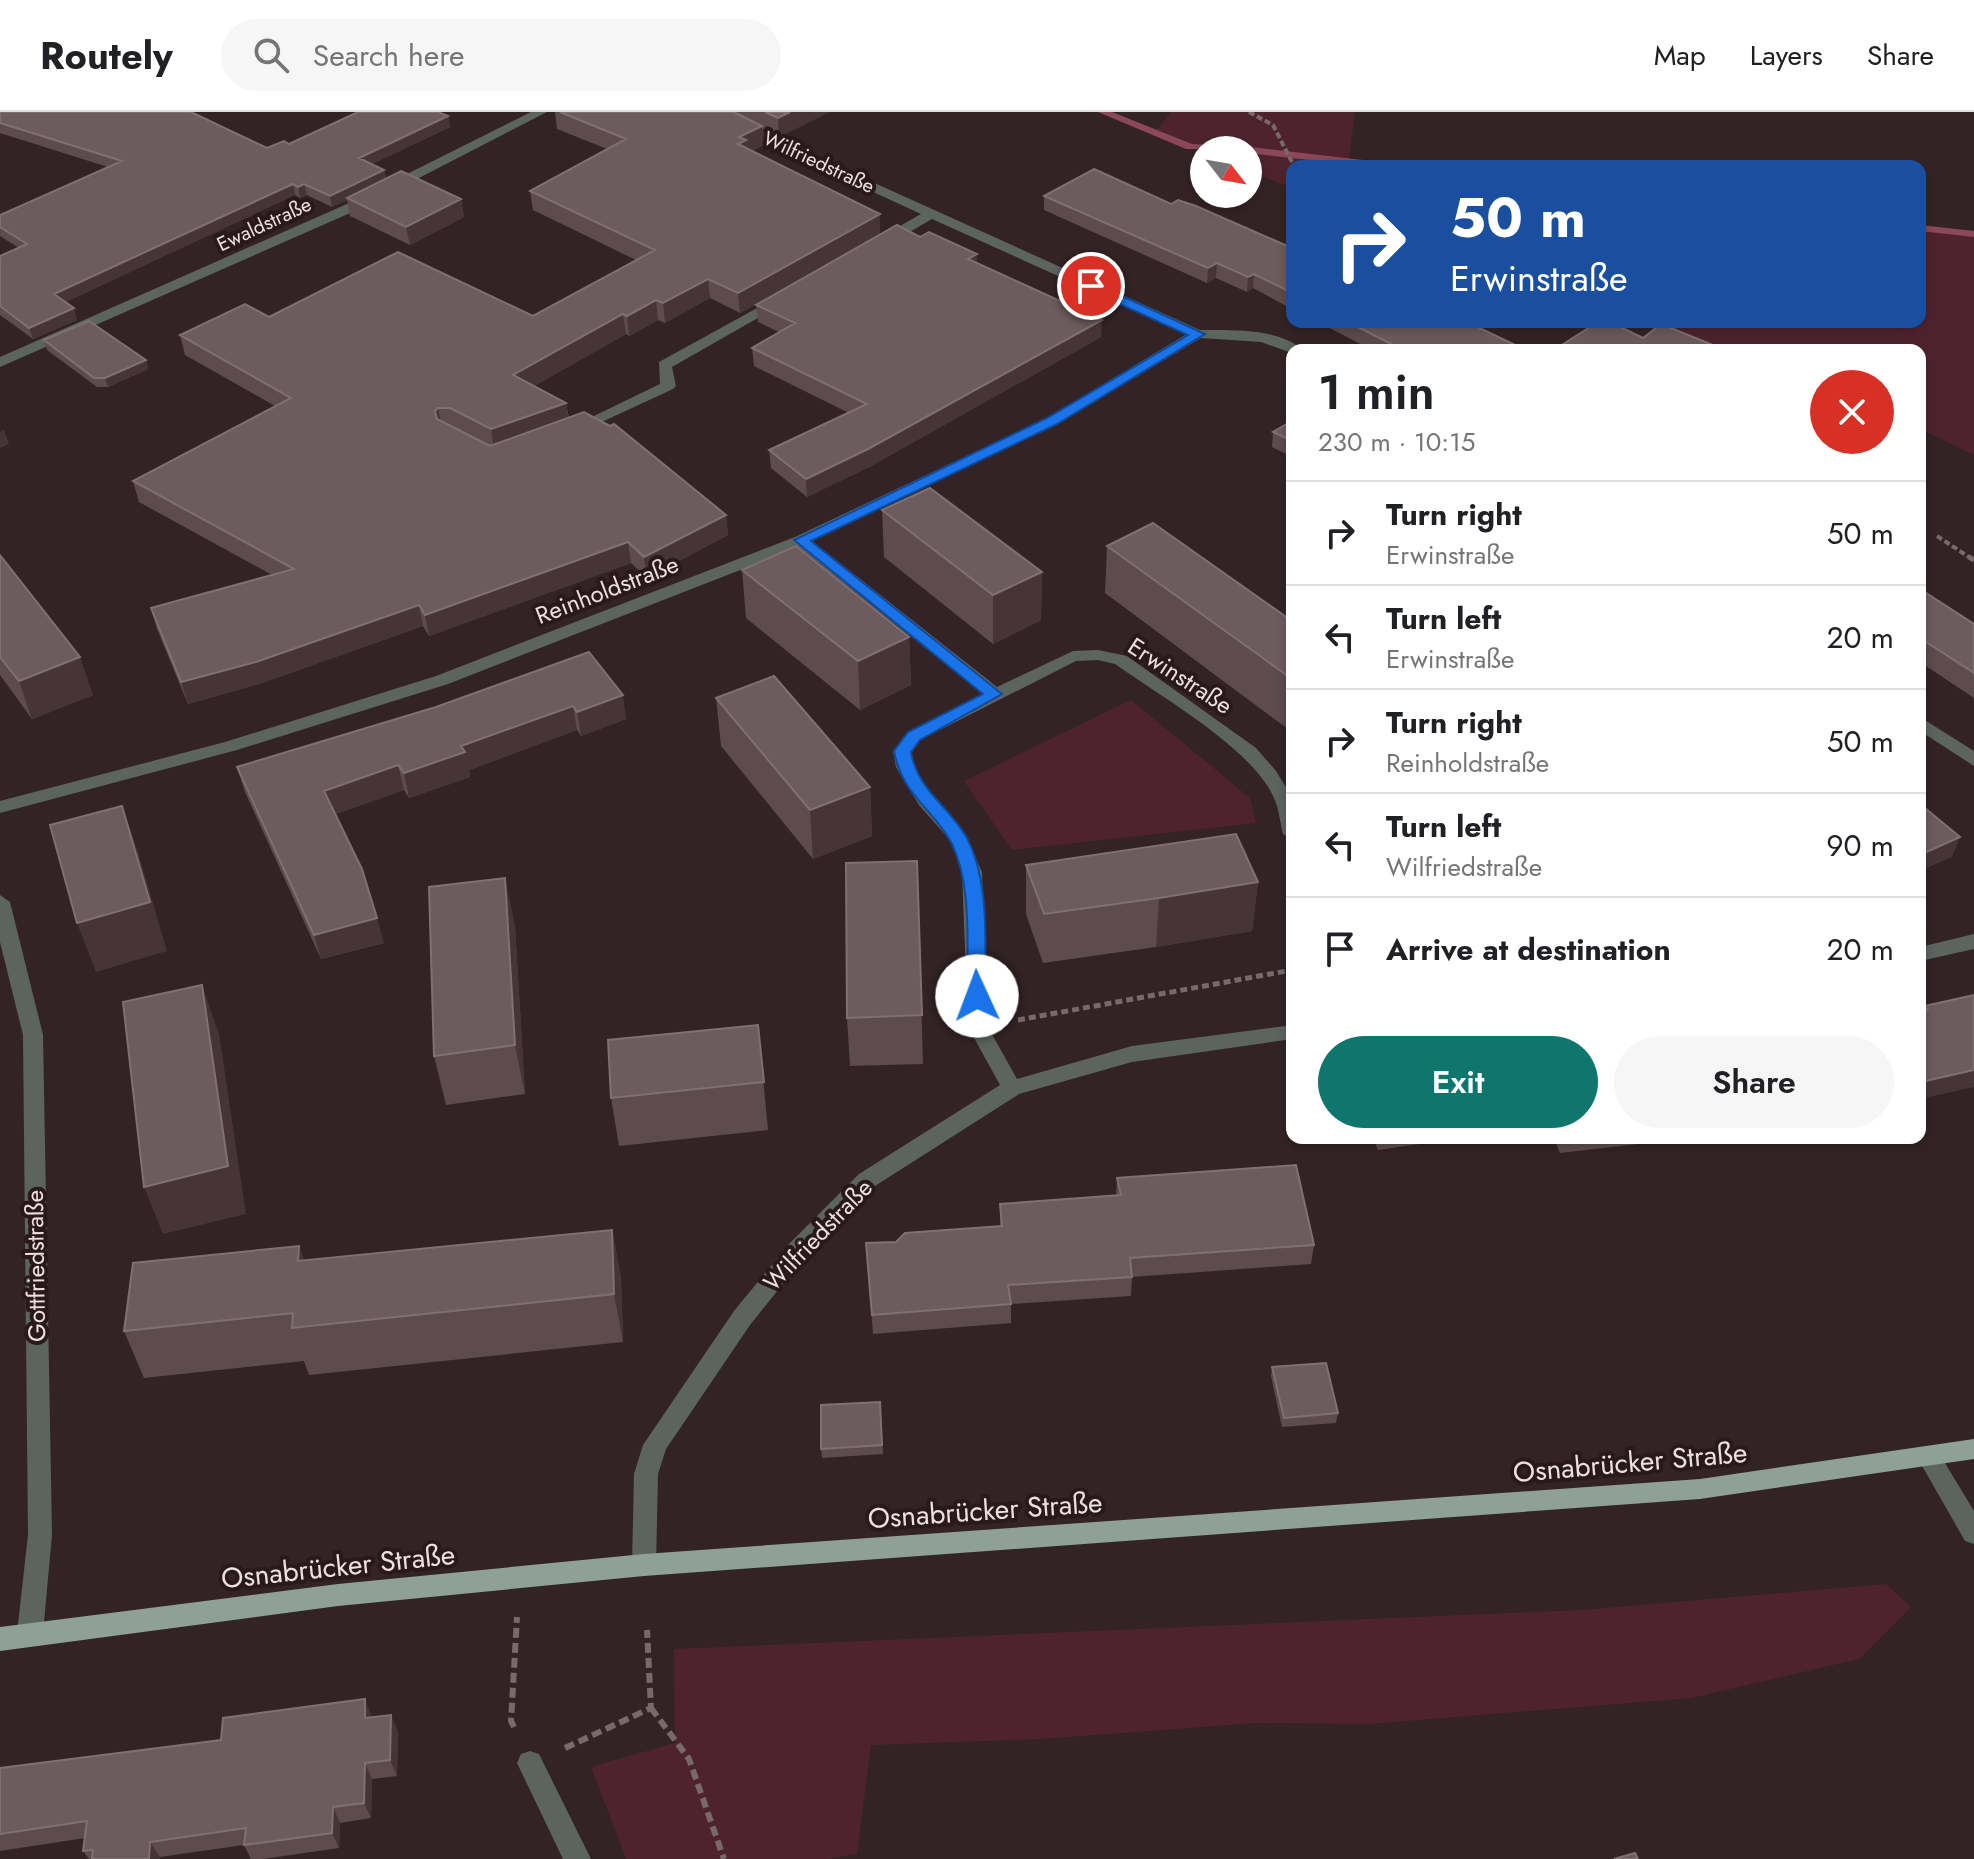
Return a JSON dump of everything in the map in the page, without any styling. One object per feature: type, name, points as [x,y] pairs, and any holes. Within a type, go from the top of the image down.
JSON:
[{"type":"main road","name":"Osnabrücker Straße","points":[[0,1639],[338,1595],[644,1565],[1700,1489],[1974,1449]]},
{"type":"street","name":"Ewaldstraße","points":[[0,363],[352,207],[541,112]]},
{"type":"street","name":"Wilfriedstraße","points":[[706,112],[1198,334],[1237,333],[1286,345]]},
{"type":"street","points":[[864,252],[931,214]]},
{"type":"street","points":[[562,434],[668,386],[664,365],[798,290]]},
{"type":"street","name":"Reinholdstraße","points":[[0,807],[231,746],[442,680],[801,540],[1052,421],[1198,334]]},
{"type":"street","points":[[801,540],[994,694]]},
{"type":"street","name":"Erwinstraße","points":[[1012,1088],[978,1027],[972,872],[958,838],[926,801],[905,767],[902,751],[914,736],[1073,656],[1098,655],[1121,660],[1250,752],[1270,775],[1286,808]]},
{"type":"street","points":[[1926,727],[1974,760]]},
{"type":"street","name":"Gottfriedstraße","points":[[0,902],[33,1035],[40,1535],[30,1633]]},
{"type":"street","points":[[1926,953],[1974,941]]},
{"type":"street","name":"Wilfriedstraße","points":[[644,1565],[646,1474],[655,1445],[742,1318],[798,1249],[867,1180],[1012,1088],[1132,1054],[1286,1033]]},
{"type":"street","points":[[1929,1457],[1974,1533]]},
{"type":"street","points":[[530,1763],[577,1859]]},
{"type":"path","points":[[1249,112],[1273,125],[1289,160]]},
{"type":"path","points":[[1937,536],[1974,560]]},
{"type":"path","points":[[978,1027],[1286,971]]},
{"type":"path","points":[[520,1576],[511,1721],[530,1763],[651,1708]]},
{"type":"path","points":[[647,1630],[651,1708],[689,1759],[724,1859]]},
{"type":"shaded area","points":[[1171,112],[1355,112],[1349,159],[1357,160],[1286,160],[1286,186],[1262,176],[1262,136],[1190,136],[1190,146],[1155,132]]},
{"type":"shaded area","points":[[1926,226],[1974,231],[1974,455],[1926,432],[1926,344],[1708,344],[1669,328],[1926,328]]},
{"type":"shaded area","points":[[1131,700],[1250,798],[1256,823],[1012,850],[964,781]]},
{"type":"shaded area","points":[[1886,1584],[1911,1607],[1859,1659],[1691,1698],[1369,1724],[1256,1723],[1041,1739],[871,1745],[857,1854],[827,1859],[626,1859],[591,1767],[675,1743],[674,1649],[1581,1610]]},
{"type":"building","points":[[0,112],[191,112],[267,148],[284,141],[289,144],[358,112],[438,112],[448,116],[359,158],[384,170],[330,196],[304,184],[298,187],[293,184],[54,294],[74,308],[29,328],[0,306],[0,256],[27,244],[0,227],[0,215],[122,161],[0,123]]},
{"type":"building","points":[[560,112],[734,112],[762,126],[739,137],[746,140],[738,144],[880,214],[738,293],[708,279],[663,303],[656,300],[627,316],[623,314],[513,375],[566,403],[491,429],[450,408],[435,411],[437,419],[490,446],[584,412],[610,426],[614,424],[726,515],[644,557],[628,542],[425,615],[419,605],[256,662],[181,682],[151,608],[294,569],[133,481],[291,398],[180,335],[245,304],[269,317],[398,252],[533,316],[655,250],[530,191],[626,139]]},
{"type":"building","points":[[765,112],[790,112],[778,118]]},
{"type":"building","points":[[1094,169],[1171,204],[1178,200],[1190,204],[1190,208],[1201,208],[1286,245],[1286,290],[1254,274],[1248,277],[1217,263],[1208,268],[1044,196]]},
{"type":"building","points":[[401,171],[461,199],[406,227],[347,198]]},
{"type":"building","points":[[897,225],[920,237],[929,232],[977,254],[968,259],[1102,320],[868,449],[806,479],[769,450],[867,404],[752,348],[795,323],[756,305]]},
{"type":"building","points":[[89,321],[146,360],[105,378],[94,378],[44,340]]},
{"type":"building","points":[[1360,328],[1480,328],[1513,344],[1391,344]]},
{"type":"building","points":[[1589,328],[1622,328],[1643,338],[1656,328],[1671,328],[1710,344],[1563,344]]},
{"type":"building","points":[[1286,424],[1286,438],[1273,432]]},
{"type":"building","points":[[930,488],[1042,572],[993,595],[882,510]]},
{"type":"building","points":[[1153,523],[1286,617],[1286,675],[1107,546]]},
{"type":"building","points":[[796,546],[909,637],[858,661],[742,570]]},
{"type":"building","points":[[0,555],[80,657],[19,681],[0,657]]},
{"type":"building","points":[[1926,593],[1974,624],[1974,673],[1926,642]]},
{"type":"building","points":[[589,652],[623,695],[577,712],[573,706],[461,746],[465,752],[404,773],[398,765],[324,791],[362,869],[377,918],[314,935],[237,767],[436,707]]},
{"type":"building","points":[[774,676],[870,787],[810,810],[716,698]]},
{"type":"building","points":[[122,806],[150,902],[77,923],[50,825]]},
{"type":"building","points":[[1926,809],[1960,837],[1926,852]]},
{"type":"building","points":[[1236,834],[1258,882],[1044,914],[1026,865]]},
{"type":"building","points":[[917,861],[922,1015],[847,1018],[846,863]]},
{"type":"building","points":[[505,878],[515,1045],[434,1056],[429,887]]},
{"type":"building","points":[[202,985],[228,1166],[144,1187],[123,1002]]},
{"type":"building","points":[[1974,995],[1974,1070],[1926,1081],[1926,1006]]},
{"type":"building","points":[[758,1025],[764,1082],[611,1098],[608,1040]]},
{"type":"building","points":[[1296,1165],[1314,1245],[1130,1258],[1132,1277],[1008,1285],[1011,1304],[872,1315],[866,1243],[896,1242],[905,1233],[1002,1226],[1000,1204],[1121,1195],[1117,1178]]},
{"type":"building","points":[[612,1230],[614,1294],[292,1328],[293,1313],[124,1331],[133,1263],[299,1246],[298,1261]]},
{"type":"building","points":[[1326,1363],[1338,1413],[1284,1418],[1272,1367]]},
{"type":"building","points":[[880,1402],[882,1445],[821,1449],[821,1405]]},
{"type":"building","points":[[365,1699],[365,1718],[391,1715],[390,1760],[365,1763],[364,1803],[333,1807],[332,1833],[244,1845],[246,1828],[150,1842],[149,1859],[92,1859],[93,1850],[83,1851],[87,1821],[0,1834],[0,1768],[221,1740],[223,1718]]},
{"type":"building","points":[[1635,1853],[1638,1859],[1614,1859]]},
{"type":"waterway","points":[[1103,112],[1190,147],[1337,160]]},
{"type":"waterway","points":[[1926,229],[1974,234]]},
{"type":"route","points":[[977,996],[972,872],[958,838],[926,801],[905,767],[902,751],[914,736],[994,694],[801,540],[1052,421],[1198,334],[1091,286]]}]
